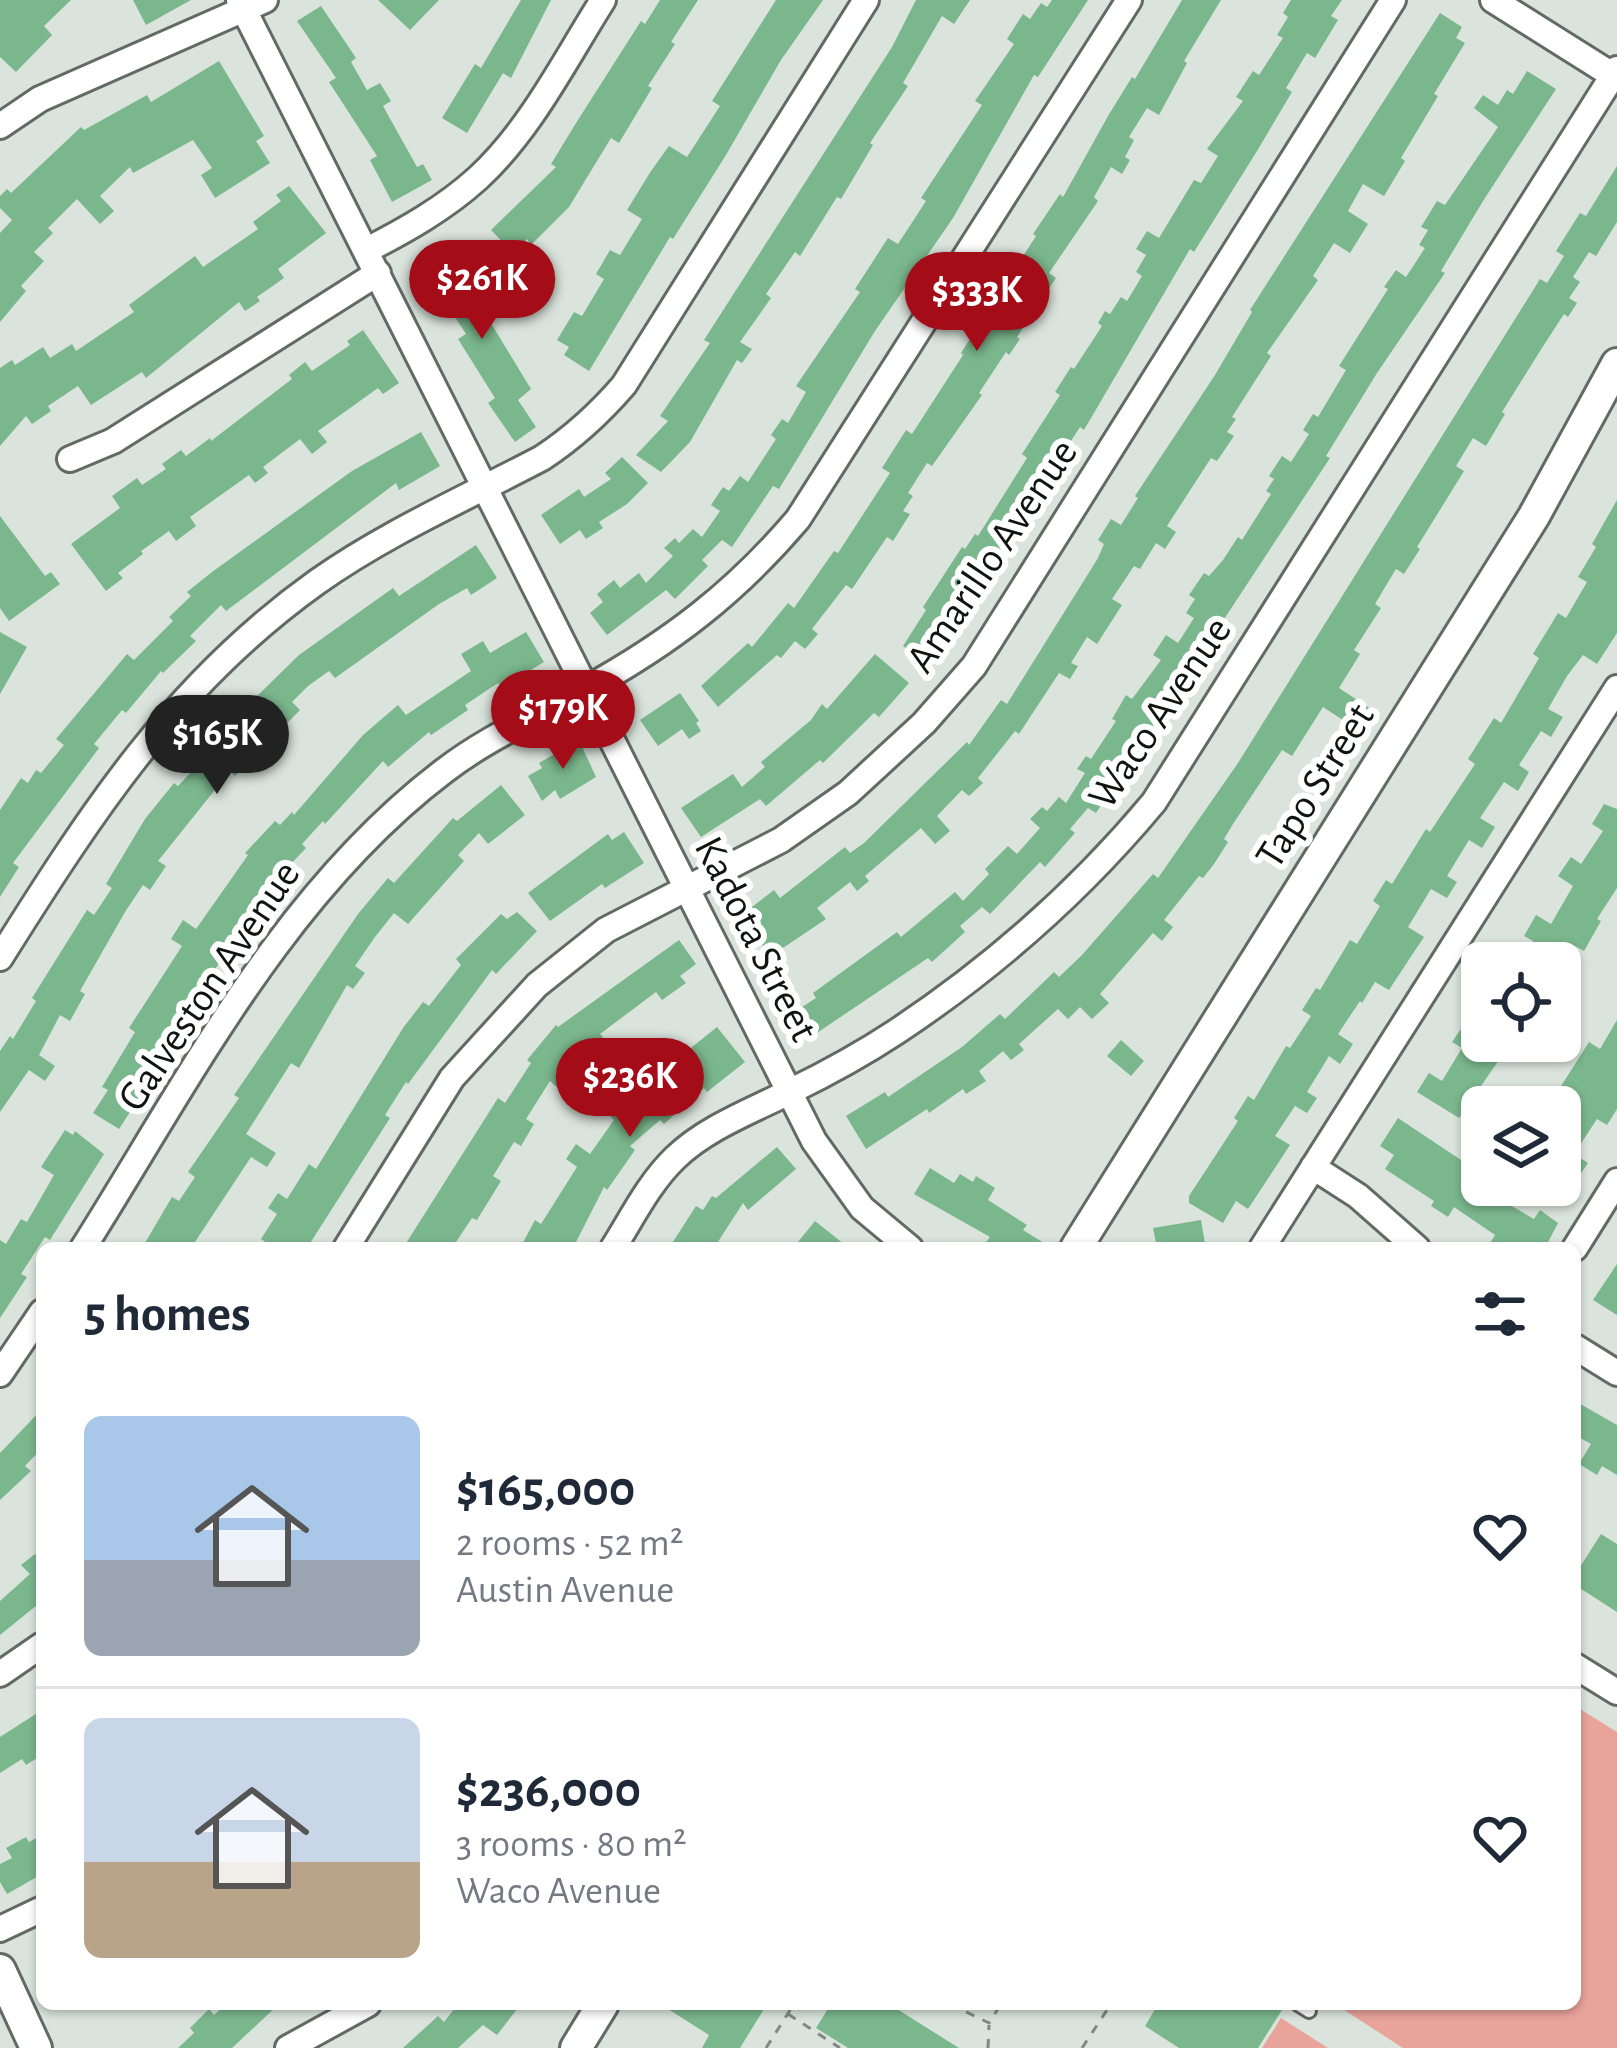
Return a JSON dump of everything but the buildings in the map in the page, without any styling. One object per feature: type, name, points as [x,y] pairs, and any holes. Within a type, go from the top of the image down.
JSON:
[{"type":"street","points":[[70,459],[112,442],[372,262],[479,177],[532,113],[603,0]]},
{"type":"street","points":[[0,958],[87,820],[181,701],[249,635],[319,580],[574,438],[624,385],[866,0]]},
{"type":"street","name":"Galveston Avenue","points":[[87,1242],[270,953],[343,861],[446,769],[705,614],[757,568],[798,519],[1130,0]]},
{"type":"street","name":"Amarillo Avenue","points":[[350,1242],[452,1078],[537,985],[606,931],[781,840],[848,793],[924,723],[974,666],[1393,0]]},
{"type":"street","points":[[1492,0],[1616,74]]},
{"type":"street","points":[[0,126],[40,99],[249,4]]},
{"type":"street","name":"Kadota Street","points":[[249,4],[372,262],[790,1092],[835,1175],[895,1242]]},
{"type":"street","name":"Waco Avenue","points":[[617,1242],[676,1156],[763,1103],[892,1035],[972,980],[1053,912],[1154,802],[1616,74]]},
{"type":"street","name":"Tapo Street","points":[[1080,1242],[1534,516],[1617,364]]},
{"type":"street","points":[[1266,1242],[1617,688]]},
{"type":"street","points":[[1312,1167],[1358,1196],[1410,1242]]},
{"type":"street","points":[[1579,1242],[1617,1181]]},
{"type":"street","points":[[0,1374],[36,1321]]},
{"type":"street","points":[[1581,1351],[1617,1373]]},
{"type":"street","points":[[0,1674],[36,1649]]},
{"type":"street","points":[[1581,1670],[1617,1692]]},
{"type":"street","points":[[0,1929],[36,1913]]},
{"type":"street","points":[[0,1970],[36,2048]]},
{"type":"street","points":[[288,2048],[357,2010]]},
{"type":"street","points":[[576,2048],[599,2010]]},
{"type":"path","points":[[766,2048],[790,2010]]},
{"type":"path","points":[[962,2010],[989,2023]]},
{"type":"path","points":[[988,2048],[989,2023],[997,2010]]},
{"type":"path","points":[[1082,2048],[1107,2010]]},
{"type":"path","points":[[788,2014],[840,2048]]},
{"type":"shaded area","points":[[1581,1710],[1617,1732],[1617,2048],[1403,2048],[1344,2010],[1581,2010]]},
{"type":"shaded area","points":[[1281,2018],[1328,2048],[1262,2048]]}]
